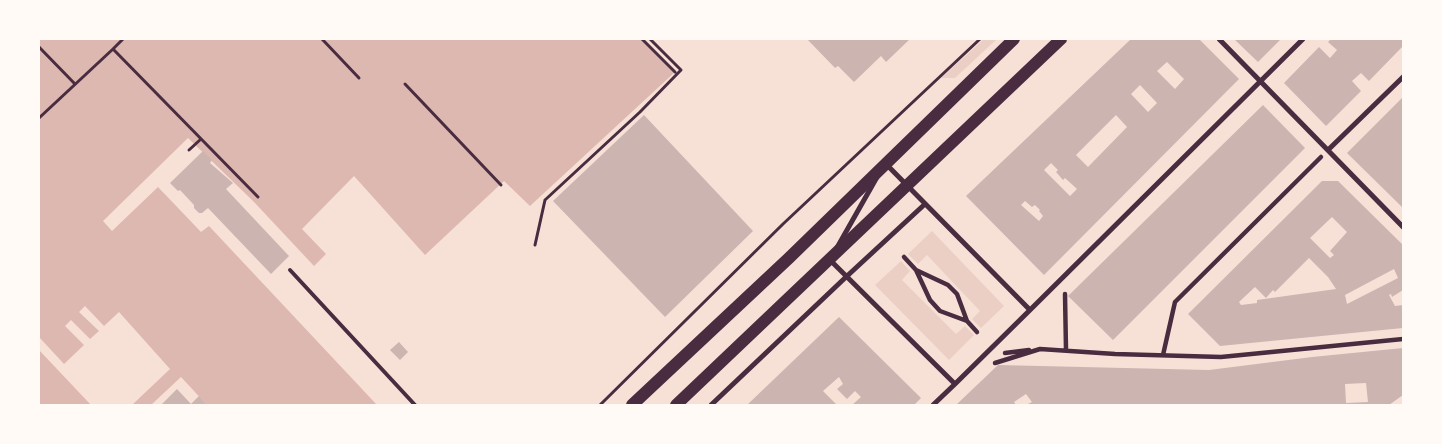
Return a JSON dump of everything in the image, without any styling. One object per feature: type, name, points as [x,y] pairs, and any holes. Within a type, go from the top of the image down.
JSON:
[{"type":"main road","points":[[632,405],[789,258],[1014,39]]},
{"type":"main road","points":[[676,405],[1061,39]]},
{"type":"street","points":[[1219,39],[1403,227]]},
{"type":"street","points":[[933,405],[1303,39]]},
{"type":"street","points":[[1328,150],[1403,77]]},
{"type":"street","points":[[1163,355],[1175,302],[1321,157]]},
{"type":"street","points":[[955,384],[830,260],[885,163],[1030,310]]},
{"type":"street","points":[[711,405],[925,204]]},
{"type":"street","points":[[904,257],[916,270],[930,300],[940,311],[967,321]]},
{"type":"street","points":[[916,270],[948,284],[957,294],[967,321],[977,332]]},
{"type":"street","points":[[1065,294],[1066,350]]},
{"type":"street","points":[[1005,353],[1040,349],[1115,354],[1220,357],[1403,339]]},
{"type":"street","points":[[995,363],[1040,349]]},
{"type":"lane","points":[[290,270],[415,405]]},
{"type":"path","points":[[39,118],[123,39]]},
{"type":"path","points":[[322,39],[359,78]]},
{"type":"path","points":[[642,39],[675,72]]},
{"type":"path","points":[[535,245],[545,200],[640,112],[681,70],[650,39]]},
{"type":"path","points":[[600,405],[783,224],[980,39]]},
{"type":"path","points":[[39,47],[75,84]]},
{"type":"path","points":[[113,49],[258,197]]},
{"type":"path","points":[[405,84],[501,185]]},
{"type":"path","points":[[189,150],[202,139]]},
{"type":"shaded area","points":[[39,39],[642,39],[675,72],[530,206],[504,181],[425,255],[354,176],[302,229],[326,254],[314,266],[254,202],[188,138],[103,221],[112,231],[158,187],[201,232],[209,226],[377,405],[207,405],[181,377],[151,405],[132,405],[170,369],[119,312],[104,326],[85,306],[79,312],[99,331],[90,339],[71,320],[65,326],[84,345],[64,364],[39,337]]},
{"type":"shaded area","points":[[984,39],[997,39],[955,78],[941,78]]},
{"type":"shaded area","points":[[932,231],[1004,306],[981,328],[972,319],[980,311],[927,255],[918,264],[908,254]]},
{"type":"shaded area","points":[[901,261],[910,271],[902,280],[956,334],[965,326],[974,335],[949,360],[875,285]]},
{"type":"shaded area","points":[[39,350],[91,405],[39,405]]},
{"type":"building","points":[[807,39],[910,39],[886,62],[881,56],[854,82],[838,66],[835,68]]},
{"type":"building","points":[[1131,39],[1199,39],[1239,79],[1044,275],[966,196]],"holes":[[[1167,62],[1184,79],[1175,89],[1157,71]],[[1140,85],[1157,103],[1148,112],[1131,94]],[[1116,115],[1127,127],[1088,167],[1076,155]],[[1051,163],[1058,170],[1056,172],[1063,180],[1065,178],[1077,189],[1070,196],[1044,170]],[[1025,201],[1032,207],[1035,205],[1040,210],[1043,216],[1039,221],[1021,205]]]},
{"type":"building","points":[[1234,39],[1281,39],[1258,62]]},
{"type":"building","points":[[1331,39],[1403,39],[1403,46],[1369,81],[1361,73],[1352,81],[1361,91],[1326,126],[1284,83],[1319,47],[1330,58],[1337,50],[1328,42]]},
{"type":"building","points":[[1403,97],[1403,208],[1347,153]]},
{"type":"building","points":[[1263,105],[1305,148],[1113,340],[1068,296]]},
{"type":"building","points":[[644,115],[753,231],[665,317],[553,201]]},
{"type":"building","points":[[203,151],[212,160],[210,163],[233,183],[226,189],[289,256],[271,274],[208,208],[199,213],[180,190],[178,191],[170,183]]},
{"type":"building","points":[[1322,181],[1338,181],[1403,245],[1403,290],[1392,297],[1391,294],[1389,295],[1395,306],[1403,305],[1403,328],[1220,346],[1188,314]],"holes":[[[1332,217],[1347,232],[1330,251],[1334,255],[1330,258],[1310,238]],[[1309,258],[1328,277],[1336,289],[1257,300],[1257,303],[1241,305],[1239,302],[1255,287],[1266,298],[1273,290],[1275,292]],[[1394,269],[1398,278],[1347,304],[1345,295]]]},
{"type":"building","points":[[839,317],[921,398],[914,405],[852,405],[861,397],[855,391],[847,399],[837,389],[843,384],[839,377],[823,391],[837,405],[747,405]]},
{"type":"building","points":[[399,342],[408,352],[400,360],[390,350]]},
{"type":"building","points":[[1403,348],[1403,395],[1389,405],[1026,405],[1032,402],[1026,394],[1014,402],[1016,405],[956,405],[998,365],[1209,370]],"holes":[[[1366,383],[1368,402],[1346,403],[1345,384]]]},
{"type":"building","points":[[177,389],[191,404],[199,396],[207,405],[161,405]]}]
